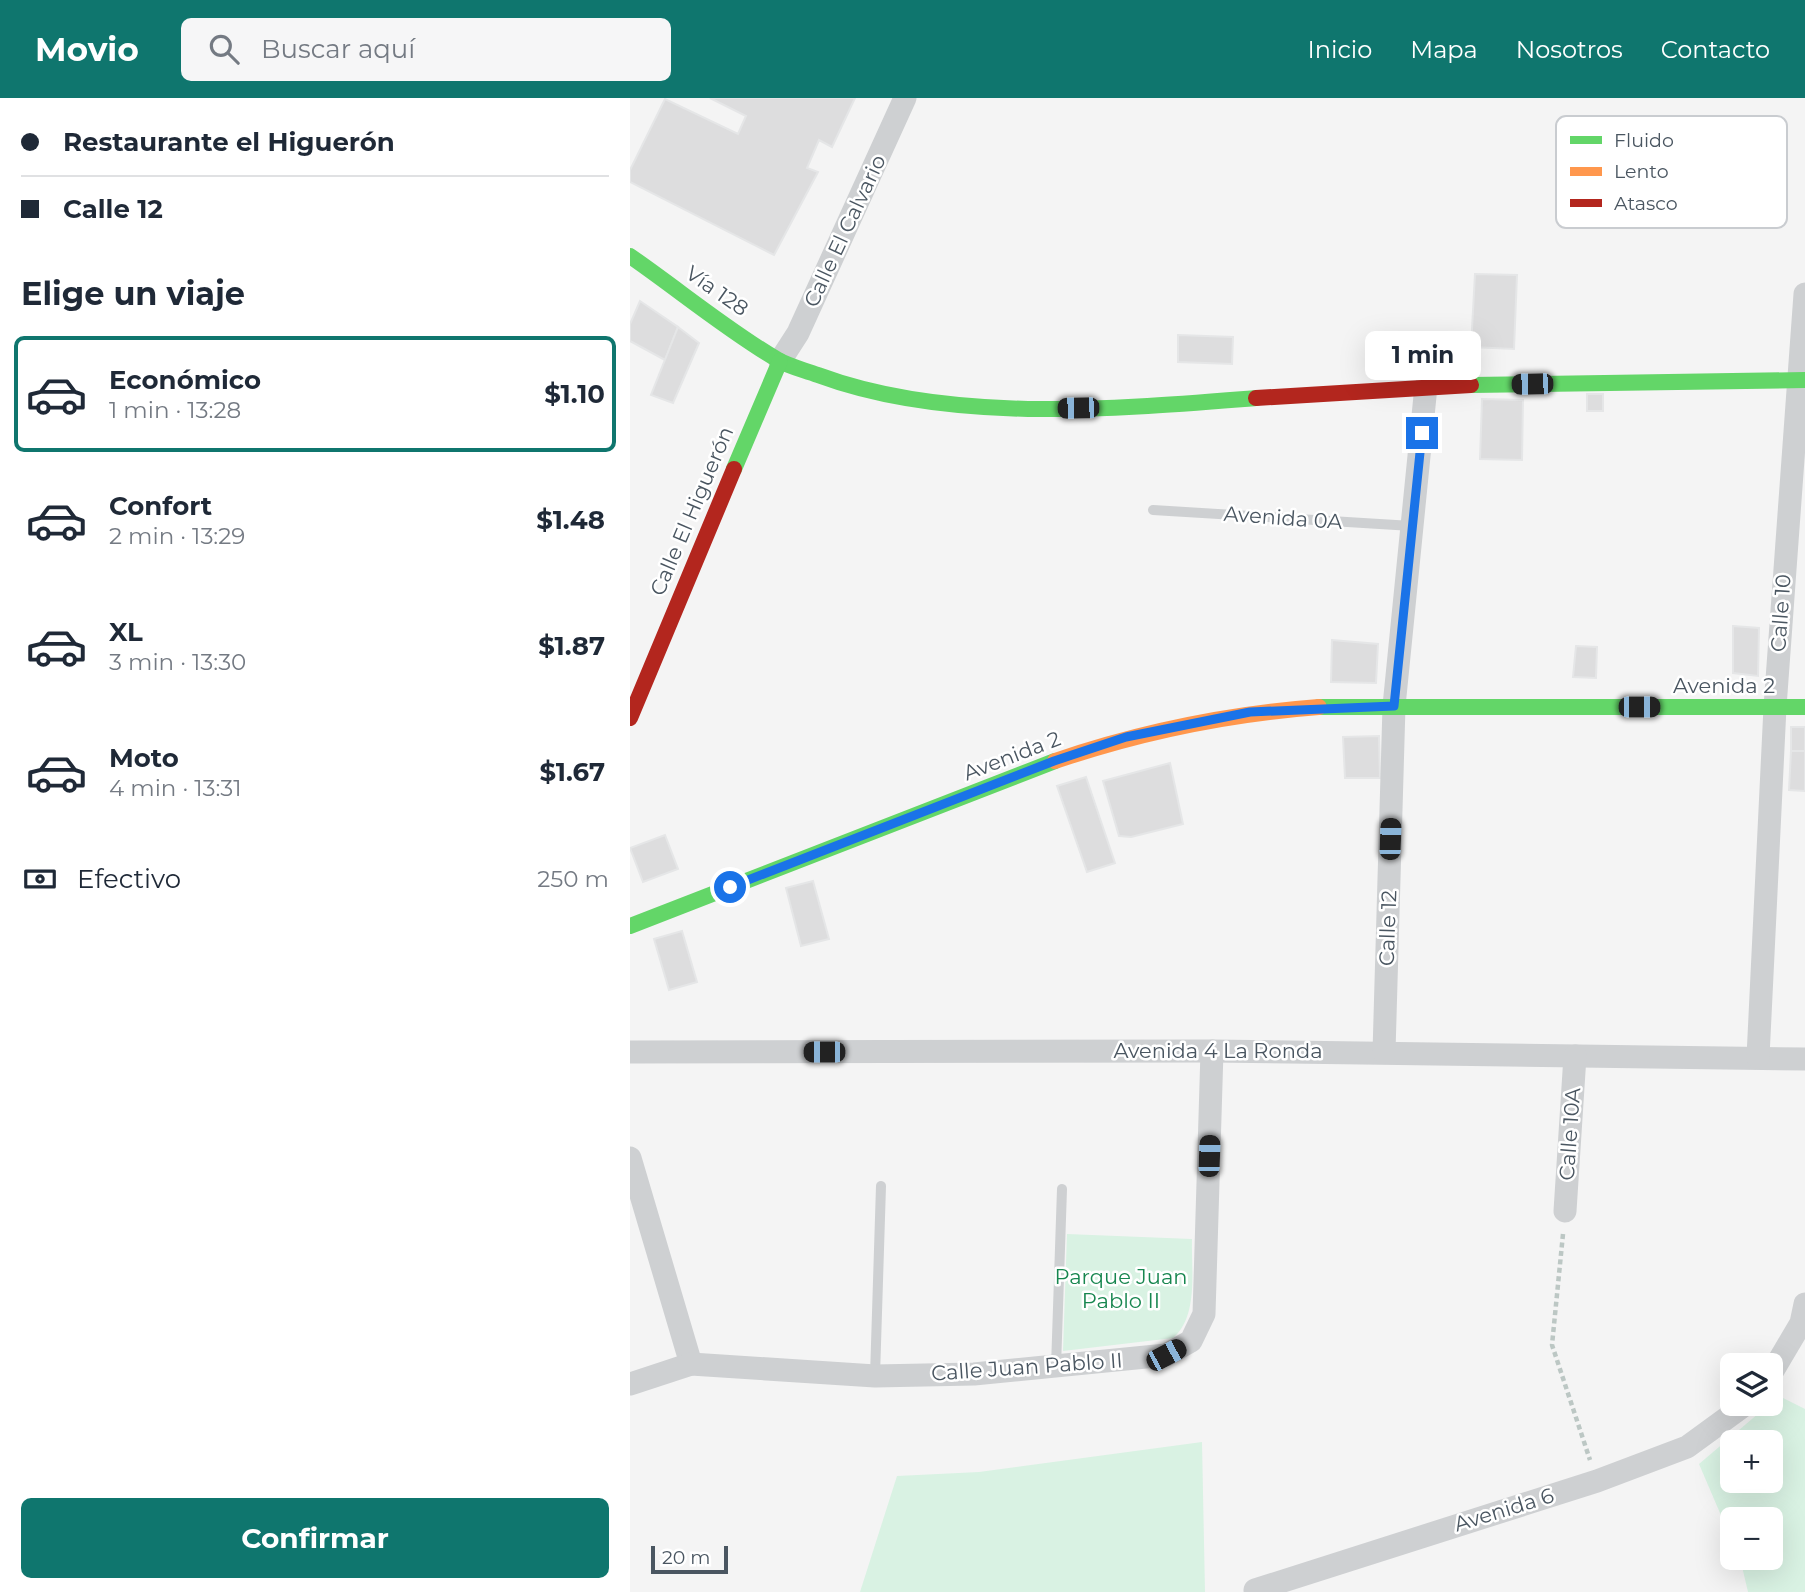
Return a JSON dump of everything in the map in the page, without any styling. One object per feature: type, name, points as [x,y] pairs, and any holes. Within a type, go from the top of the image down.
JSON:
[{"type":"main road","name":"Vía 128","points":[[630,256],[780,362],[853,388],[922,402],[1052,408],[1154,406],[1426,386],[1801,380]]},
{"type":"main road","name":"Calle El Higuerón","points":[[630,718],[634,692],[780,362]]},
{"type":"main road","name":"Avenida 2","points":[[630,926],[1054,761],[1126,737],[1250,712],[1394,706],[1805,707]]},
{"type":"street","name":"Calle El Calvario","points":[[780,362],[798,333],[905,98]]},
{"type":"street","name":"Calle 10","points":[[1758,1057],[1775,707],[1801,380],[1805,294]]},
{"type":"street","name":"Calle 12","points":[[1384,1052],[1394,706],[1426,386]]},
{"type":"street","name":"Calle Juan Pablo II","points":[[691,1364],[875,1376],[974,1374],[1166,1355],[1191,1341],[1204,1314],[1212,1051]]},
{"type":"street","name":"Avenida 4 La Ronda","points":[[630,1052],[1384,1052],[1805,1059]]},
{"type":"street","name":"Calle 10A","points":[[1565,1211],[1575,1056]]},
{"type":"street","points":[[630,1158],[636,1202],[691,1364],[630,1384]]},
{"type":"street","points":[[1783,1353],[1801,1322],[1805,1304]]},
{"type":"street","name":"Avenida 6","points":[[1255,1590],[1295,1584],[1597,1481],[1687,1447],[1730,1416]]},
{"type":"lane","name":"Avenida 0A","points":[[1153,510],[1413,526]]},
{"type":"lane","points":[[875,1376],[881,1186]]},
{"type":"lane","points":[[1056,1367],[1062,1189]]},
{"type":"path","points":[[1565,1211],[1552,1345],[1597,1481]]},
{"type":"green space","name":"Parque Juan Pablo II","points":[[1067,1234],[1192,1239],[1190,1305],[1181,1329],[1173,1338],[1063,1351]]},
{"type":"green space","points":[[1783,1398],[1805,1409],[1805,1592],[1748,1592],[1743,1570],[1783,1570],[1783,1507],[1720,1507],[1720,1513],[1699,1464],[1720,1446],[1720,1493],[1783,1493],[1783,1430],[1739,1430],[1755,1416],[1783,1416]]},
{"type":"green space","points":[[1202,1442],[1205,1592],[860,1592],[897,1476],[979,1472]]},
{"type":"building","points":[[710,98],[855,98],[832,147],[819,140],[807,168],[818,172],[774,255],[630,182],[630,170],[665,99],[738,134],[746,116]]},
{"type":"building","points":[[1475,274],[1517,275],[1514,349],[1471,347]]},
{"type":"building","points":[[640,301],[678,327],[665,360],[630,341],[630,324]]},
{"type":"building","points":[[678,327],[699,343],[673,403],[651,395]]},
{"type":"building","points":[[1178,335],[1233,337],[1232,364],[1178,362]]},
{"type":"building","points":[[1587,394],[1603,394],[1603,411],[1587,411]]},
{"type":"building","points":[[1482,399],[1523,400],[1522,460],[1480,459]]},
{"type":"building","points":[[1733,626],[1759,628],[1758,676],[1733,673]]},
{"type":"building","points":[[1332,640],[1378,644],[1376,683],[1331,682]]},
{"type":"building","points":[[1576,646],[1597,647],[1596,678],[1573,677]]},
{"type":"building","points":[[1791,727],[1805,727],[1805,751],[1791,751]]},
{"type":"building","points":[[1379,736],[1380,778],[1345,778],[1343,737]]},
{"type":"building","points":[[1791,751],[1805,751],[1805,791],[1789,790]]},
{"type":"building","points":[[1170,763],[1183,824],[1131,837],[1119,836],[1103,781]]},
{"type":"building","points":[[1086,777],[1115,863],[1087,872],[1057,786]]},
{"type":"building","points":[[665,835],[678,869],[643,882],[630,848]]},
{"type":"building","points":[[813,881],[829,939],[801,946],[786,888]]},
{"type":"building","points":[[682,931],[697,982],[669,990],[654,939]]},
{"type":"traffic: fast","points":[[630,256],[778,360],[869,391],[923,401],[1034,409],[1147,406],[1256,398]]},
{"type":"traffic: fast","points":[[734,469],[780,361]]},
{"type":"traffic: fast","points":[[1471,385],[1805,380]]},
{"type":"traffic: fast","points":[[1319,707],[1805,707]]},
{"type":"traffic: fast","points":[[630,926],[1055,761]]},
{"type":"traffic: slow","points":[[1055,761],[1186,725],[1251,714],[1319,707]]},
{"type":"traffic: jam","points":[[1256,398],[1471,385]]},
{"type":"traffic: jam","points":[[630,718],[734,469]]},
{"type":"route","points":[[730,887],[1054,761],[1126,737],[1250,712],[1337,706],[1394,706],[1422,433]]}]
